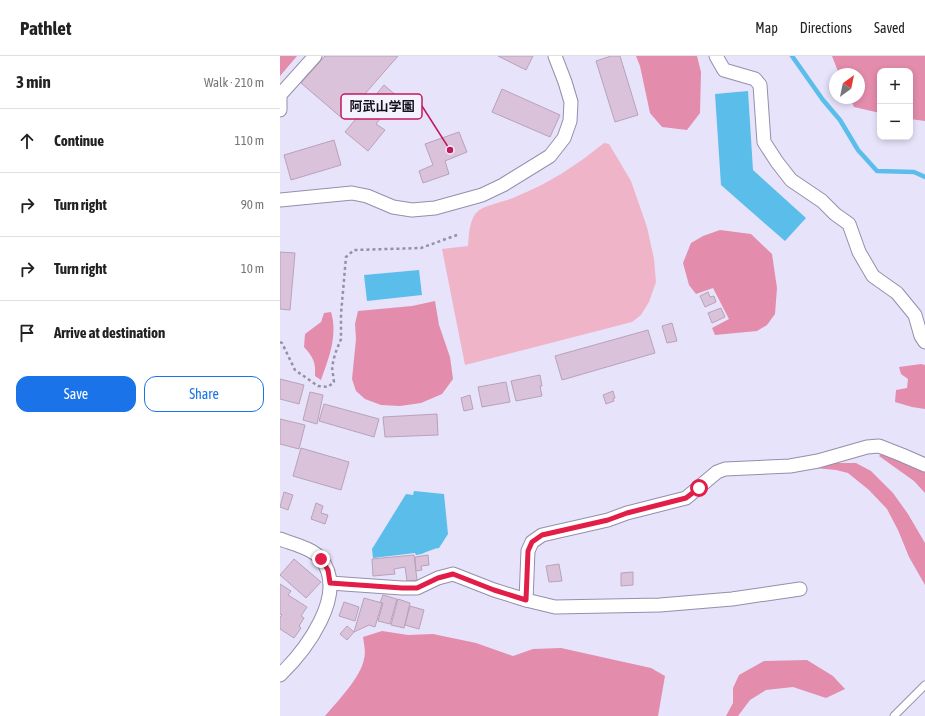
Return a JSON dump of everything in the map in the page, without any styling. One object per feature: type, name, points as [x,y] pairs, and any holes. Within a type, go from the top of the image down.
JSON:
[{"type":"street","points":[[280,110],[280,95],[315,56]]},
{"type":"street","points":[[280,200],[352,193],[367,196],[393,206],[412,210],[435,208],[482,195],[503,185],[550,156],[564,138],[570,121],[571,102],[555,56]]},
{"type":"street","points":[[716,56],[724,70],[755,79],[760,85],[764,142],[791,180],[822,201],[835,214],[849,224],[859,252],[873,276],[898,293],[914,315],[921,336],[925,342]]},
{"type":"street","points":[[526,600],[528,551],[532,542],[542,535],[608,520],[627,513],[686,498],[717,472],[725,469],[790,466],[818,461],[867,447],[879,446],[925,465]]},
{"type":"street","points":[[280,539],[304,548],[321,559],[328,570],[330,583],[326,607],[316,629],[295,660],[280,675]]},
{"type":"street","points":[[330,583],[417,588],[438,578],[453,574],[494,590],[554,607],[660,604],[732,599],[800,589]]},
{"type":"lane","points":[[894,716],[925,685]]},
{"type":"path","points":[[280,342],[282,343],[295,370],[318,386],[328,387],[334,382],[332,367],[335,354],[342,339],[341,314],[346,257],[354,250],[421,248],[457,235]]},
{"type":"shaded area","points":[[280,56],[297,56],[280,76]]},
{"type":"shaded area","points":[[636,56],[697,56],[701,72],[700,113],[687,130],[662,127],[650,113],[640,66]]},
{"type":"shaded area","points":[[832,56],[925,56],[925,121],[913,119],[913,68],[877,68],[877,112],[854,107],[853,104],[865,104],[865,68],[837,68]]},
{"type":"shaded area","points":[[604,143],[609,144],[631,181],[647,227],[654,259],[656,282],[649,302],[641,315],[632,322],[465,365],[442,249],[468,246],[471,223],[475,214],[481,209],[511,199],[551,180]]},
{"type":"shaded area","points":[[720,230],[751,234],[772,254],[777,288],[775,314],[767,325],[757,331],[715,335],[712,328],[729,319],[713,288],[696,294],[689,285],[683,263],[691,243],[703,236]]},
{"type":"shaded area","points":[[435,301],[439,325],[450,357],[453,379],[442,394],[421,403],[400,406],[381,405],[365,399],[356,391],[352,379],[356,339],[355,324],[358,311],[412,306]]},
{"type":"shaded area","points":[[331,312],[334,329],[332,346],[321,380],[315,376],[313,360],[304,347],[305,334],[321,322],[324,313]]},
{"type":"shaded area","points":[[921,364],[925,365],[925,409],[895,402],[896,390],[907,388],[908,379],[901,374],[899,367]]},
{"type":"shaded area","points":[[882,453],[925,470],[925,493],[914,481],[879,456]]},
{"type":"shaded area","points":[[827,463],[856,463],[871,471],[893,493],[908,514],[925,543],[925,585],[909,557],[898,530],[887,509],[869,490],[848,473],[815,468],[816,466]]},
{"type":"shaded area","points":[[382,631],[408,635],[433,634],[476,643],[513,656],[533,649],[561,648],[651,668],[665,676],[658,716],[325,716],[354,681],[362,666],[365,657],[363,637]]},
{"type":"shaded area","points":[[807,660],[833,676],[845,689],[826,698],[793,687],[766,690],[750,700],[738,716],[726,716],[733,703],[733,688],[739,675],[764,661]]},
{"type":"water","points":[[748,91],[753,170],[806,218],[785,241],[721,185],[715,94]]},
{"type":"water","points":[[419,270],[422,295],[367,301],[364,275]]},
{"type":"water","points":[[414,491],[444,494],[448,534],[439,548],[422,554],[416,555],[415,553],[373,558],[372,549],[406,494],[413,495]]},
{"type":"building","points":[[325,56],[398,56],[343,119],[301,83]]},
{"type":"building","points":[[498,56],[533,56],[526,70]]},
{"type":"building","points":[[611,56],[620,56],[638,115],[615,122],[596,61]]},
{"type":"building","points":[[384,85],[398,97],[376,124],[385,130],[368,151],[345,132]]},
{"type":"building","points":[[502,89],[560,115],[550,137],[492,112]]},
{"type":"building","points":[[459,132],[467,152],[445,161],[449,174],[423,183],[419,171],[433,165],[425,144]]},
{"type":"building","points":[[334,140],[341,165],[291,180],[284,155]]},
{"type":"building","points":[[280,252],[295,253],[290,310],[280,309]]},
{"type":"building","points":[[708,292],[710,297],[714,296],[716,302],[705,307],[700,296]]},
{"type":"building","points":[[721,308],[725,317],[712,323],[708,313]]},
{"type":"building","points":[[672,323],[677,341],[667,343],[662,326]]},
{"type":"building","points":[[648,330],[655,353],[562,380],[555,356]]},
{"type":"building","points":[[540,375],[542,396],[516,401],[511,381]]},
{"type":"building","points":[[280,379],[304,385],[299,404],[280,399]]},
{"type":"building","points":[[506,382],[510,402],[482,407],[478,387]]},
{"type":"building","points":[[613,391],[615,398],[613,399],[614,401],[606,404],[603,395]]},
{"type":"building","points":[[310,392],[323,395],[317,424],[303,420]]},
{"type":"building","points":[[470,395],[473,409],[464,411],[461,398]]},
{"type":"building","points":[[324,404],[379,419],[374,437],[319,421]]},
{"type":"building","points":[[437,414],[438,435],[385,437],[383,417]]},
{"type":"building","points":[[280,419],[305,425],[299,449],[280,444]]},
{"type":"building","points":[[301,448],[349,462],[341,490],[293,476]]},
{"type":"building","points":[[284,492],[293,495],[288,510],[280,507]]},
{"type":"building","points":[[316,503],[323,506],[321,513],[328,515],[325,524],[311,519]]},
{"type":"building","points":[[414,555],[417,580],[407,581],[405,567],[394,569],[395,574],[373,576],[372,559]]},
{"type":"building","points":[[428,555],[429,565],[421,566],[422,570],[416,571],[415,557]]},
{"type":"building","points":[[294,559],[321,582],[306,598],[280,575]]},
{"type":"building","points":[[559,564],[562,581],[549,582],[546,566]]},
{"type":"building","points":[[633,572],[633,585],[621,586],[621,573]]},
{"type":"building","points":[[280,584],[291,591],[288,595],[307,607],[301,616],[304,618],[299,626],[301,628],[294,638],[280,629],[280,617],[282,615],[280,614]]},
{"type":"building","points":[[383,595],[397,599],[390,624],[378,621],[383,603],[380,603]]},
{"type":"building","points":[[364,598],[382,603],[375,627],[369,625],[354,632]]},
{"type":"building","points":[[398,599],[410,603],[404,628],[391,625]]},
{"type":"building","points":[[344,602],[359,607],[355,621],[339,616]]},
{"type":"building","points":[[410,606],[424,610],[419,629],[405,625]]},
{"type":"building","points":[[347,626],[354,632],[347,640],[340,634]]},
{"type":"waterway","points":[[792,56],[823,100],[840,120],[858,150],[877,171],[914,172],[925,177]]},
{"type":"place","name":"阿武山学園","points":[[450,150]]},
{"type":"route","points":[[321,559],[328,570],[330,583],[417,588],[438,578],[453,574],[494,590],[526,600],[528,551],[532,542],[542,535],[608,520],[627,513],[686,498],[699,488]]}]
